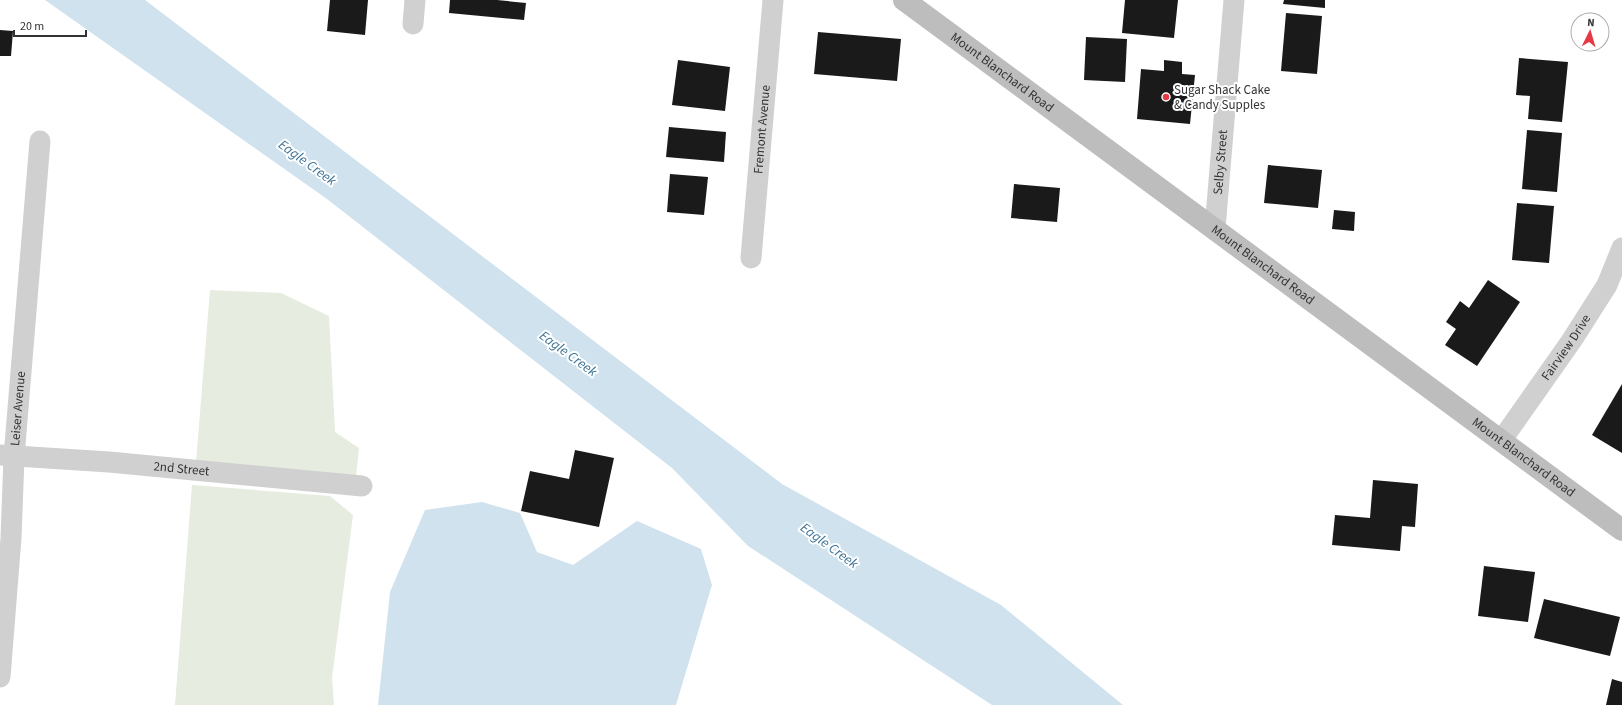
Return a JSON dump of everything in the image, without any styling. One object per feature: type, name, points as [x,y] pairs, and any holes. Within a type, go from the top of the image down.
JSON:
[{"type":"main road","name":"Mount Blanchard Road","points":[[904,0],[1622,530]]},
{"type":"street","points":[[413,24],[415,0]]},
{"type":"street","name":"Fremont Avenue","points":[[751,258],[773,0]]},
{"type":"street","name":"Selby Street","points":[[1214,229],[1234,0]]},
{"type":"street","name":"Leiser Avenue","points":[[0,677],[11,538],[7,456],[40,141]]},
{"type":"street","name":"Fairview Drive","points":[[1501,441],[1584,322],[1607,285],[1622,248]]},
{"type":"street","name":"2nd Street","points":[[7,456],[108,462],[362,486]]},
{"type":"shaded area","points":[[210,290],[281,293],[329,316],[335,432],[359,448],[356,477],[196,462]]},
{"type":"shaded area","points":[[192,485],[330,496],[353,515],[332,678],[334,705],[175,705]]},
{"type":"water","name":"Eagle Creek","points":[[45,0],[145,0],[782,484],[1001,605],[1123,705],[992,705],[748,546],[672,468],[327,199]]},
{"type":"water","points":[[482,502],[520,513],[537,552],[573,565],[637,521],[701,549],[712,585],[676,705],[378,705],[390,592],[425,510]]},
{"type":"building","points":[[330,0],[368,0],[365,35],[327,31]]},
{"type":"building","points":[[450,0],[497,0],[526,3],[524,20],[449,13]]},
{"type":"building","points":[[1125,0],[1178,0],[1174,38],[1122,33]]},
{"type":"building","points":[[1284,0],[1325,0],[1325,8],[1283,4]]},
{"type":"building","points":[[1286,13],[1322,16],[1317,74],[1281,71]]},
{"type":"building","points":[[0,30],[13,31],[11,56],[0,56]]},
{"type":"building","points":[[818,32],[901,39],[897,81],[814,74]]},
{"type":"building","points":[[1086,37],[1127,39],[1125,82],[1084,80]]},
{"type":"building","points":[[1519,58],[1568,62],[1562,122],[1528,119],[1530,96],[1516,95]]},
{"type":"building","points":[[678,60],[730,67],[725,111],[672,105]]},
{"type":"building","name":"Sugar Shack Cake & Candy Supples","points":[[1164,60],[1182,62],[1182,74],[1195,75],[1190,124],[1137,119],[1141,69],[1164,71]]},
{"type":"building","points":[[669,127],[726,132],[724,162],[666,157]]},
{"type":"building","points":[[1527,130],[1562,133],[1557,192],[1522,189]]},
{"type":"building","points":[[1268,165],[1322,170],[1318,208],[1264,203]]},
{"type":"building","points":[[670,174],[708,177],[704,215],[667,212]]},
{"type":"building","points":[[1014,184],[1060,188],[1057,222],[1011,218]]},
{"type":"building","points":[[1517,203],[1554,206],[1549,263],[1512,260]]},
{"type":"building","points":[[1334,210],[1355,212],[1354,231],[1332,229]]},
{"type":"building","points":[[1488,280],[1520,302],[1477,366],[1445,345],[1456,329],[1446,322],[1460,301],[1469,308]]},
{"type":"building","points":[[1622,384],[1622,453],[1592,435]]},
{"type":"building","points":[[575,450],[614,458],[599,527],[521,511],[530,471],[569,479]]},
{"type":"building","points":[[1373,480],[1418,484],[1415,527],[1402,526],[1400,551],[1332,545],[1335,515],[1370,518]]},
{"type":"building","points":[[1484,566],[1535,572],[1528,622],[1478,616]]},
{"type":"building","points":[[1544,599],[1620,617],[1610,656],[1534,638]]},
{"type":"building","points":[[1612,679],[1622,682],[1622,705],[1606,705]]},
{"type":"place","name":"Sugar Shack Cake & Candy Supples","points":[[1166,97]]}]
